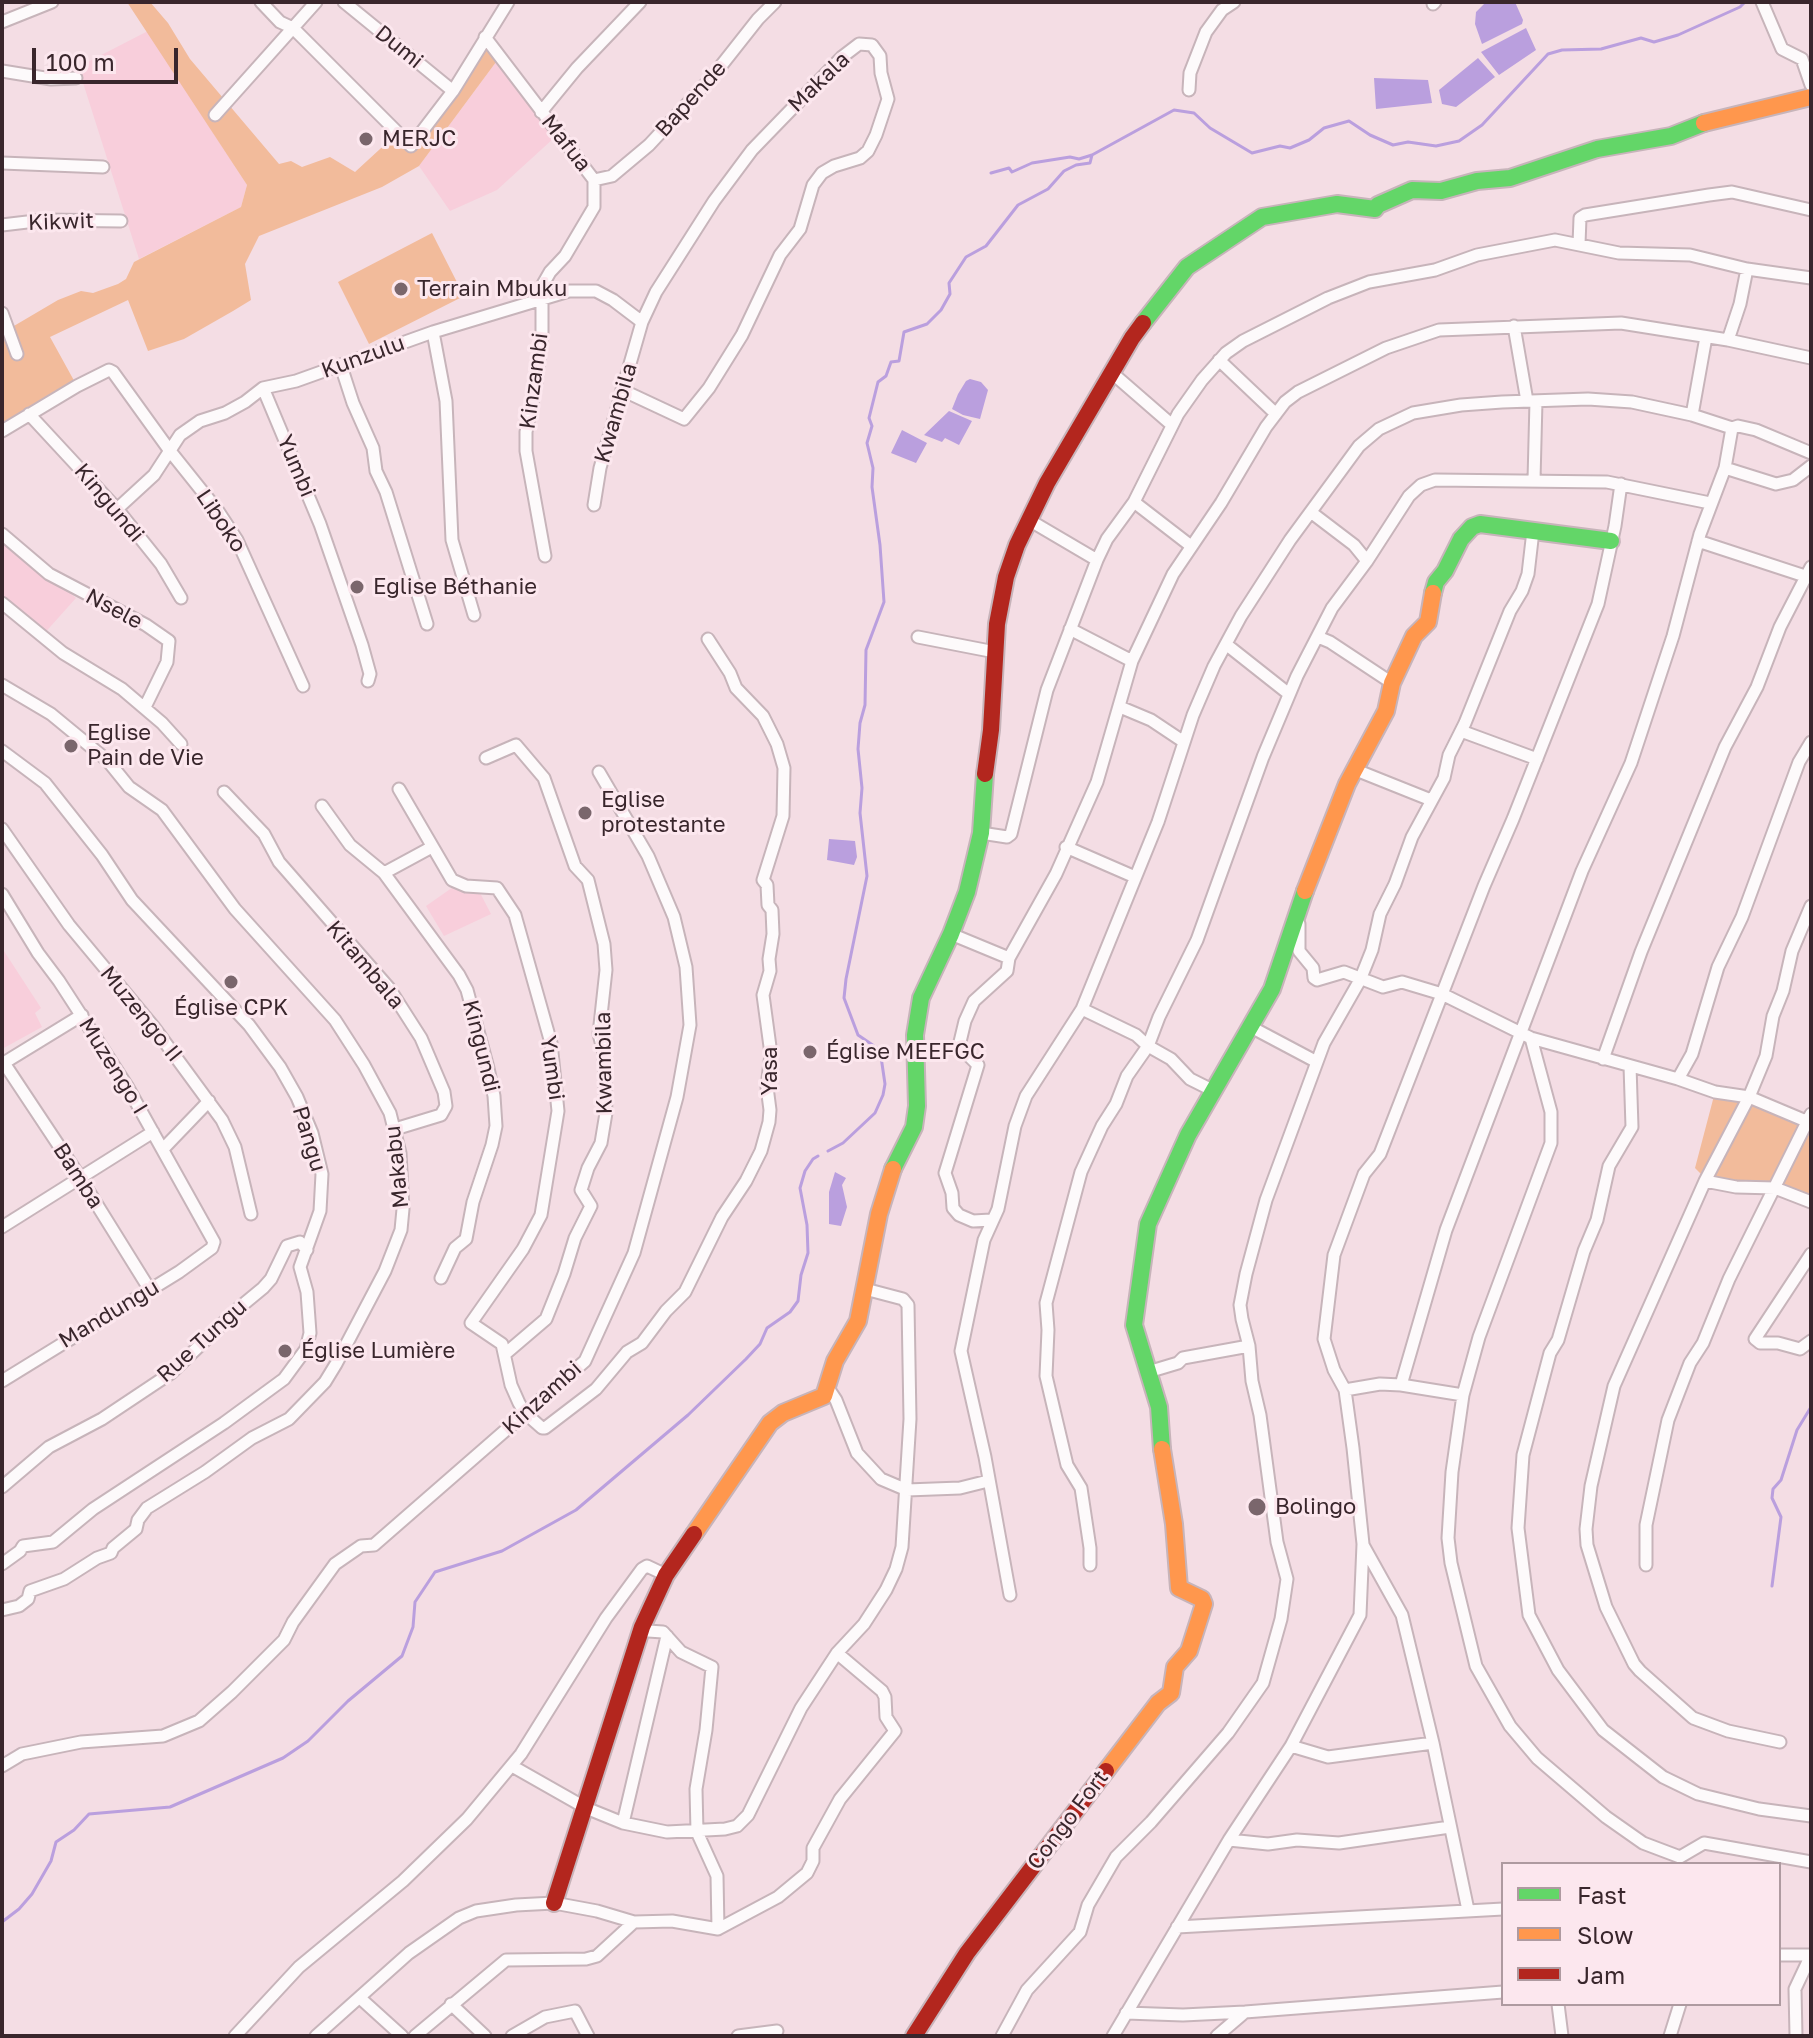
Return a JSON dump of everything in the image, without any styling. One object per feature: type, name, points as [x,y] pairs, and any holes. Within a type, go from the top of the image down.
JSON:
[{"type":"street","points":[[2,22],[52,2]]},
{"type":"street","points":[[261,2],[280,22],[293,28],[411,146],[453,91],[508,2]]},
{"type":"street","points":[[215,115],[316,2]]},
{"type":"street","name":"Dumi","points":[[344,2],[453,91]]},
{"type":"street","points":[[541,112],[577,68],[640,2]]},
{"type":"street","name":"Bapende","points":[[594,180],[612,176],[649,145],[713,76],[775,2]]},
{"type":"street","points":[[1189,90],[1190,73],[1206,32],[1222,10],[1234,2]]},
{"type":"street","points":[[1762,2],[1782,49],[1802,59],[1811,85]]},
{"type":"street","name":"Mafua","points":[[485,37],[594,180],[594,207],[565,256],[545,278],[543,299]]},
{"type":"street","name":"Makala","points":[[622,390],[684,419],[709,388],[742,335],[780,255],[800,229],[813,185],[822,173],[834,166],[860,158],[868,151],[876,135],[888,99],[880,56],[872,45],[859,44],[842,57],[736,169],[656,292],[642,322]]},
{"type":"street","points":[[2,71],[51,79],[76,78]]},
{"type":"street","points":[[554,1903],[642,1627],[666,1575],[770,1423],[783,1413],[817,1401],[828,1388],[835,1361],[858,1321],[879,1214],[892,1170],[914,1127],[917,1106],[915,1035],[921,998],[967,892],[981,833],[997,624],[1006,577],[1047,483],[1132,338],[1187,267],[1262,217],[1337,204],[1375,209],[1412,190],[1441,191],[1477,181],[1510,178],[1597,149],[1671,136],[1710,120],[1811,97]]},
{"type":"street","points":[[2,163],[103,167]]},
{"type":"street","points":[[1579,244],[1580,218],[1585,215],[1709,195],[1732,192],[1811,210]]},
{"type":"street","name":"Kikwit","points":[[2,225],[44,220],[121,221]]},
{"type":"street","points":[[981,833],[1007,837],[1011,834],[1047,690],[1107,539],[1134,502],[1172,425],[1202,380],[1219,360],[1243,341],[1328,298],[1369,282],[1435,270],[1477,255],[1555,240],[1619,253],[1690,255],[1747,269],[1811,278]]},
{"type":"street","points":[[1728,340],[1747,269]]},
{"type":"street","name":"Kunzulu","points":[[117,509],[154,475],[180,435],[200,421],[225,413],[263,388],[296,381],[433,332],[569,291],[591,289],[613,300],[642,322]]},
{"type":"street","name":"Kinzambi","points":[[543,299],[542,336],[526,432],[526,451],[545,556]]},
{"type":"street","points":[[2,313],[17,354]]},
{"type":"street","name":"Kwambila","points":[[594,505],[600,468],[642,322]]},
{"type":"street","points":[[991,1220],[973,1221],[959,1215],[953,1208],[945,1173],[978,1065],[959,1046],[965,1021],[974,1001],[1007,971],[1009,958],[1039,908],[1097,782],[1132,661],[1173,574],[1276,414],[1298,392],[1399,343],[1439,330],[1621,323],[1728,340],[1811,358]]},
{"type":"street","points":[[1514,326],[1531,401],[1534,480]]},
{"type":"street","points":[[433,332],[446,401],[452,540],[474,615]]},
{"type":"street","points":[[1692,415],[1706,337]]},
{"type":"street","points":[[1219,360],[1276,414]]},
{"type":"street","points":[[341,366],[373,448],[376,471],[391,505],[427,624]]},
{"type":"street","name":"Liboko","points":[[29,414],[99,375],[109,370],[113,372],[237,540],[303,686]]},
{"type":"street","points":[[1111,372],[1172,425]]},
{"type":"street","name":"Yumbi","points":[[263,388],[331,556],[362,645],[370,674],[368,681]]},
{"type":"street","points":[[1010,1595],[985,1457],[961,1351],[984,1240],[998,1209],[1015,1126],[1026,1096],[1082,1009],[1158,822],[1184,742],[1214,666],[1275,562],[1359,446],[1391,422],[1413,413],[1461,405],[1531,401],[1588,399],[1632,402],[1692,415],[1732,428],[1738,426],[1756,430],[1811,453]]},
{"type":"street","points":[[2,431],[29,414]]},
{"type":"street","name":"Kingundi","points":[[29,414],[117,509],[161,564],[181,598]]},
{"type":"street","points":[[1401,1385],[1446,1230],[1527,1036],[1582,871],[1631,763],[1673,636],[1710,503],[1725,468],[1732,428]]},
{"type":"street","points":[[1725,468],[1776,484],[1793,480],[1811,466]]},
{"type":"street","points":[[1090,1565],[1081,1488],[1067,1465],[1046,1376],[1046,1303],[1081,1172],[1127,1076],[1148,1046],[1202,930],[1253,783],[1289,694],[1332,608],[1409,496],[1421,485],[1442,479],[1563,479],[1621,484],[1710,503]]},
{"type":"street","points":[[1113,2036],[1229,1840],[1291,1746],[1360,1615],[1363,1544],[1345,1390],[1334,1370],[1324,1339],[1334,1255],[1364,1174],[1380,1154],[1598,604],[1621,484]]},
{"type":"street","points":[[1134,502],[1191,546]]},
{"type":"street","points":[[1312,513],[1354,545],[1367,561]]},
{"type":"street","points":[[1029,520],[1097,560]]},
{"type":"street","points":[[1249,1346],[1183,1358],[1178,1363],[1148,1372],[1134,1325],[1148,1224],[1188,1135],[1272,989],[1295,918],[1347,784],[1386,711],[1392,683],[1414,636],[1428,622],[1436,582],[1466,533],[1480,524],[1611,541]]},
{"type":"street","points":[[1002,2036],[1027,1990],[1080,1932],[1088,1905],[1116,1857],[1151,1822],[1228,1733],[1263,1683],[1281,1619],[1287,1579],[1277,1542],[1260,1415],[1240,1305],[1246,1274],[1266,1200],[1327,1037],[1360,980],[1372,950],[1381,911],[1395,884],[1412,837],[1444,778],[1447,758],[1510,611],[1522,591],[1528,574],[1533,531]]},
{"type":"street","name":"Nsele","points":[[2,534],[60,581],[169,641],[167,662],[145,707]]},
{"type":"street","points":[[1603,1059],[1641,952],[1725,747],[1757,687],[1780,627],[1809,574],[1698,541]]},
{"type":"street","points":[[2,603],[63,653],[145,707],[181,744]]},
{"type":"street","points":[[1070,629],[1132,661]]},
{"type":"street","points":[[918,637],[995,652]]},
{"type":"street","points":[[1318,637],[1392,683]]},
{"type":"street","name":"Yasa","points":[[525,1413],[545,1428],[596,1389],[627,1352],[642,1343],[685,1292],[765,1140],[770,1110],[767,1087],[771,1054],[763,995],[769,976],[773,934],[772,910],[763,880],[783,816],[784,768],[777,744],[763,716],[736,688],[708,639]]},
{"type":"street","points":[[1227,645],[1289,694]]},
{"type":"street","name":"Makabu","points":[[2,685],[51,714],[108,761],[129,787],[162,810],[235,909],[335,1020],[376,1086],[395,1129],[403,1209],[401,1230],[385,1271],[325,1382],[289,1419],[252,1438],[147,1508],[138,1520],[136,1529],[111,1553],[97,1558],[64,1579],[30,1591],[28,1599],[19,1606],[2,1610]]},
{"type":"street","points":[[1120,707],[1151,720],[1184,742]]},
{"type":"street","points":[[1461,731],[1537,759]]},
{"type":"street","points":[[1678,1079],[1692,1054],[1721,959],[1746,906],[1799,762],[1811,742]]},
{"type":"street","name":"Kwambila","points":[[486,758],[516,745],[544,778],[575,866],[588,880],[604,944],[606,970],[599,1034],[604,1053],[606,1113],[601,1143],[581,1190],[591,1206],[575,1238],[546,1319],[505,1354]]},
{"type":"street","name":"Pangu","points":[[2,751],[45,783],[102,855],[132,900],[249,1025],[280,1067],[305,1114],[321,1162],[322,1200],[300,1274],[307,1292],[310,1333],[306,1349],[284,1379],[224,1423],[93,1509],[53,1542],[23,1546],[2,1564]]},
{"type":"street","points":[[1356,770],[1431,800]]},
{"type":"street","name":"Kinzambi","points":[[2,1766],[22,1754],[81,1742],[163,1736],[199,1721],[284,1640],[293,1622],[335,1564],[360,1546],[374,1545],[585,1361],[625,1277],[677,1097],[690,1025],[686,967],[674,917],[648,856],[599,772]]},
{"type":"street","name":"Yumbi","points":[[399,789],[452,880],[466,886],[497,888],[515,915],[554,1058],[558,1111],[541,1215],[523,1249],[471,1323],[497,1339],[505,1354]]},
{"type":"street","name":"Kitambala","points":[[224,792],[264,834],[279,862],[389,988],[421,1038],[444,1092],[446,1106],[441,1115],[395,1129]]},
{"type":"street","name":"Kingundi","points":[[322,806],[350,845],[384,873],[459,975],[472,1006],[494,1096],[496,1126],[473,1202],[466,1239],[455,1248],[441,1278]]},
{"type":"street","name":"Muzengo II","points":[[2,829],[69,925],[153,1026],[209,1101],[235,1147],[251,1214]]},
{"type":"street","points":[[384,873],[432,847]]},
{"type":"street","points":[[1066,847],[1135,877]]},
{"type":"street","name":"Muzengo I","points":[[2,894],[38,953],[82,1015],[153,1132],[213,1245]]},
{"type":"street","points":[[1780,1742],[1728,1731],[1693,1718],[1640,1671],[1606,1607],[1587,1545],[1586,1529],[1591,1486],[1614,1386],[1705,1181],[1749,1097],[1766,1056],[1773,1016],[1783,991],[1792,951],[1811,906]]},
{"type":"street","points":[[1295,918],[1299,924],[1299,951],[1313,968],[1314,978],[1321,980],[1344,972],[1383,987],[1402,982],[1442,994],[1527,1036],[1715,1092],[1749,1097],[1808,1117],[1729,1279],[1703,1343],[1690,1363],[1668,1420],[1646,1525],[1646,1565]]},
{"type":"street","points":[[951,934],[1009,958]]},
{"type":"street","points":[[1082,1009],[1136,1035],[1171,1059],[1190,1079],[1214,1091]]},
{"type":"street","points":[[3,1064],[82,1015]]},
{"type":"street","points":[[1244,1034],[1251,1027],[1317,1062]]},
{"type":"street","points":[[1527,1036],[1551,1112],[1551,1143],[1479,1337],[1463,1395],[1450,1509],[1448,1538],[1451,1563],[1476,1666],[1510,1726],[1537,1758],[1606,1817],[1643,1843],[1680,1857],[1704,1843],[1811,1862]]},
{"type":"street","name":"Bamba","points":[[3,1064],[81,1179],[150,1290]]},
{"type":"street","points":[[1630,1066],[1632,1127],[1609,1166],[1597,1220],[1584,1251],[1558,1340],[1550,1353],[1523,1455],[1518,1528],[1529,1615],[1558,1670],[1599,1725],[1663,1777],[1698,1794],[1759,1809],[1811,1816]]},
{"type":"street","points":[[163,1149],[209,1101]]},
{"type":"street","points":[[3,1225],[153,1132]]},
{"type":"street","points":[[1705,1181],[1736,1187],[1775,1188],[1811,1202]]},
{"type":"street","name":"Rue Tungu","points":[[2,1487],[49,1447],[102,1419],[171,1373],[263,1288],[271,1279],[287,1246],[300,1242],[307,1250]]},
{"type":"street","name":"Mandungu","points":[[2,1381],[179,1272],[213,1245]]},
{"type":"street","points":[[1811,1254],[1755,1339],[1760,1343],[1778,1343],[1800,1349],[1811,1341]]},
{"type":"street","points":[[512,1766],[586,1808],[623,1823],[667,1832],[697,1832],[737,1826],[748,1815],[801,1708],[837,1653],[864,1624],[896,1569],[902,1547],[911,1381],[908,1305],[903,1299],[865,1289]]},
{"type":"street","points":[[505,1354],[511,1385],[525,1413]]},
{"type":"street","name":"Congo Fort","points":[[914,2036],[967,1953],[1158,1703],[1171,1693],[1175,1667],[1189,1651],[1204,1601],[1179,1588],[1159,1407],[1148,1372]]},
{"type":"street","points":[[1345,1390],[1380,1384],[1463,1395]]},
{"type":"street","points":[[828,1388],[836,1400],[857,1453],[881,1479],[907,1490],[960,1488],[988,1481]]},
{"type":"street","points":[[1363,1544],[1402,1615],[1468,1910]]},
{"type":"street","points":[[235,2036],[299,1967],[403,1881],[453,1833],[512,1766],[606,1618],[642,1569],[647,1566],[666,1575]]},
{"type":"street","points":[[642,1627],[648,1631],[663,1632],[681,1652],[712,1667],[696,1789],[697,1832],[717,1876],[718,1929]]},
{"type":"street","points":[[623,1823],[667,1636]]},
{"type":"street","points":[[316,2036],[409,1953],[459,1918],[495,1907],[554,1903],[634,1922],[672,1921],[718,1929],[778,1897],[805,1875],[813,1861],[813,1848],[840,1799],[894,1733],[886,1717],[884,1694],[837,1653]]},
{"type":"street","points":[[1291,1746],[1328,1757],[1433,1743]]},
{"type":"street","points":[[1229,1840],[1268,1844],[1294,1840],[1339,1843],[1450,1827]]},
{"type":"street","points":[[1177,1927],[1501,1909]]},
{"type":"street","points":[[415,2036],[506,1960],[586,1959],[597,1956],[634,1922]]},
{"type":"street","points":[[1781,1955],[1811,1955],[1795,1989],[1796,2036]]},
{"type":"street","points":[[1126,2013],[1183,2015],[1245,2012],[1501,1992]]},
{"type":"street","points":[[360,1998],[402,2036]]},
{"type":"street","points":[[451,2004],[485,2036]]},
{"type":"street","points":[[1558,2006],[1562,2036]]},
{"type":"street","points":[[1670,2036],[1679,2006]]},
{"type":"street","points":[[512,2036],[545,2017],[575,2011],[588,2036]]},
{"type":"street","points":[[1217,2036],[1245,2012]]},
{"type":"street","points":[[738,2036],[777,2031]]},
{"type":"shaded area","points":[[127,2],[150,2],[168,23],[190,59],[279,164],[291,161],[302,167],[330,157],[355,172],[392,138],[410,153],[453,91],[485,37],[499,58],[419,166],[382,187],[259,236],[245,264],[251,300],[184,339],[148,351],[128,300],[50,337],[77,386],[2,431],[2,333],[58,300],[81,291],[93,293],[118,284],[126,279],[134,262],[241,207],[247,185]]},
{"type":"shaded area","points":[[1486,2],[1515,2],[1523,20],[1522,24],[1482,44],[1475,24],[1476,12]]},
{"type":"shaded area","points":[[1526,28],[1536,50],[1499,75],[1481,52]]},
{"type":"shaded area","points":[[148,31],[247,185],[241,207],[139,259],[78,67]]},
{"type":"shaded area","points":[[499,58],[554,138],[497,190],[450,211],[419,166]]},
{"type":"shaded area","points":[[1478,58],[1495,77],[1456,107],[1442,104],[1439,90]]},
{"type":"shaded area","points":[[1374,78],[1428,80],[1432,103],[1376,109]]},
{"type":"shaded area","name":"Terrain Mbuku","points":[[432,233],[464,296],[369,344],[338,282]]},
{"type":"shaded area","points":[[970,379],[981,382],[988,390],[980,419],[952,409],[958,394]]},
{"type":"shaded area","points":[[949,411],[972,421],[959,445],[945,438],[942,442],[924,435]]},
{"type":"shaded area","points":[[902,430],[927,443],[916,463],[891,453]]},
{"type":"shaded area","points":[[2,536],[76,598],[42,636],[2,603]]},
{"type":"shaded area","points":[[829,839],[855,841],[857,857],[854,865],[827,860]]},
{"type":"shaded area","points":[[456,885],[478,889],[491,914],[444,936],[426,906]]},
{"type":"shaded area","points":[[2,948],[41,1008],[35,1013],[42,1027],[2,1049]]},
{"type":"shaded area","points":[[1715,1092],[1811,1121],[1811,1199],[1706,1179],[1695,1168]]},
{"type":"shaded area","points":[[835,1172],[846,1178],[842,1185],[847,1207],[841,1226],[829,1224],[829,1192]]},
{"type":"waterway","points":[[828,1151],[843,1143],[875,1113],[885,1084],[880,1050],[858,1035],[844,998],[867,876],[860,813],[862,788],[858,749],[865,705],[866,650],[884,602],[872,487],[873,468],[867,443],[872,426],[869,418],[878,382],[886,376],[891,362],[899,361],[904,332],[927,324],[941,310],[950,294],[949,283],[966,257],[986,246],[1018,205],[1048,189],[1064,171],[1090,163],[1092,155],[1174,110],[1194,113],[1210,128],[1252,153],[1280,146],[1290,148],[1309,140],[1324,128],[1349,121],[1393,145],[1408,142],[1436,146],[1459,141],[1482,125],[1548,54],[1562,50],[1601,49],[1641,38],[1654,42],[1678,35],[1745,2]]},
{"type":"waterway","points":[[991,173],[1009,168],[1012,172],[1032,163],[1092,155]]},
{"type":"waterway","points":[[2,1922],[32,1894],[51,1861],[56,1842],[74,1830],[89,1814],[170,1807],[283,1758],[308,1741],[348,1701],[402,1656],[413,1627],[415,1602],[435,1572],[502,1551],[576,1510],[688,1415],[760,1344],[767,1328],[790,1312],[798,1301],[808,1253],[807,1225],[800,1188],[805,1171],[818,1156]]},
{"type":"waterway","points":[[1772,1586],[1781,1517],[1772,1498],[1773,1489],[1781,1480],[1797,1430],[1811,1407]]},
{"type":"traffic: fast","points":[[1143,323],[1187,267],[1262,217],[1337,204],[1375,209],[1412,190],[1441,191],[1477,181],[1510,178],[1597,149],[1671,136],[1704,123]]},
{"type":"traffic: fast","points":[[1433,593],[1436,582],[1461,539],[1472,527],[1480,524],[1611,541]]},
{"type":"traffic: fast","points":[[893,1169],[914,1127],[917,1106],[915,1035],[921,998],[967,892],[981,833],[985,774]]},
{"type":"traffic: fast","points":[[1162,1449],[1159,1407],[1134,1325],[1148,1224],[1188,1135],[1272,989],[1305,891]]},
{"type":"traffic: slow","points":[[1704,123],[1811,97]]},
{"type":"traffic: slow","points":[[1305,891],[1347,784],[1386,711],[1392,683],[1414,636],[1428,622],[1433,593]]},
{"type":"traffic: slow","points":[[694,1534],[770,1423],[783,1413],[824,1396],[835,1361],[858,1321],[879,1214],[893,1169]]},
{"type":"traffic: slow","points":[[1106,1771],[1158,1703],[1171,1693],[1175,1667],[1189,1651],[1204,1604],[1202,1599],[1179,1588],[1174,1524],[1162,1449]]},
{"type":"traffic: jam","points":[[985,774],[991,730],[997,624],[1006,577],[1017,545],[1047,483],[1143,323]]},
{"type":"traffic: jam","points":[[554,1903],[642,1627],[666,1575],[694,1534]]},
{"type":"traffic: jam","points":[[914,2036],[967,1953],[1106,1771]]},
{"type":"place","name":"MERJC","points":[[366,139]]},
{"type":"place","name":"Terrain Mbuku","points":[[401,289]]},
{"type":"place","name":"Eglise Béthanie","points":[[357,587]]},
{"type":"place","name":"Eglise Pain de Vie","points":[[71,746]]},
{"type":"place","name":"Eglise protestante","points":[[585,813]]},
{"type":"place","name":"Église CPK","points":[[231,982]]},
{"type":"place","name":"Église MEEFGC","points":[[810,1052]]},
{"type":"place","name":"Église Lumière","points":[[285,1351]]},
{"type":"place","name":"Bolingo","points":[[1257,1507]]}]
